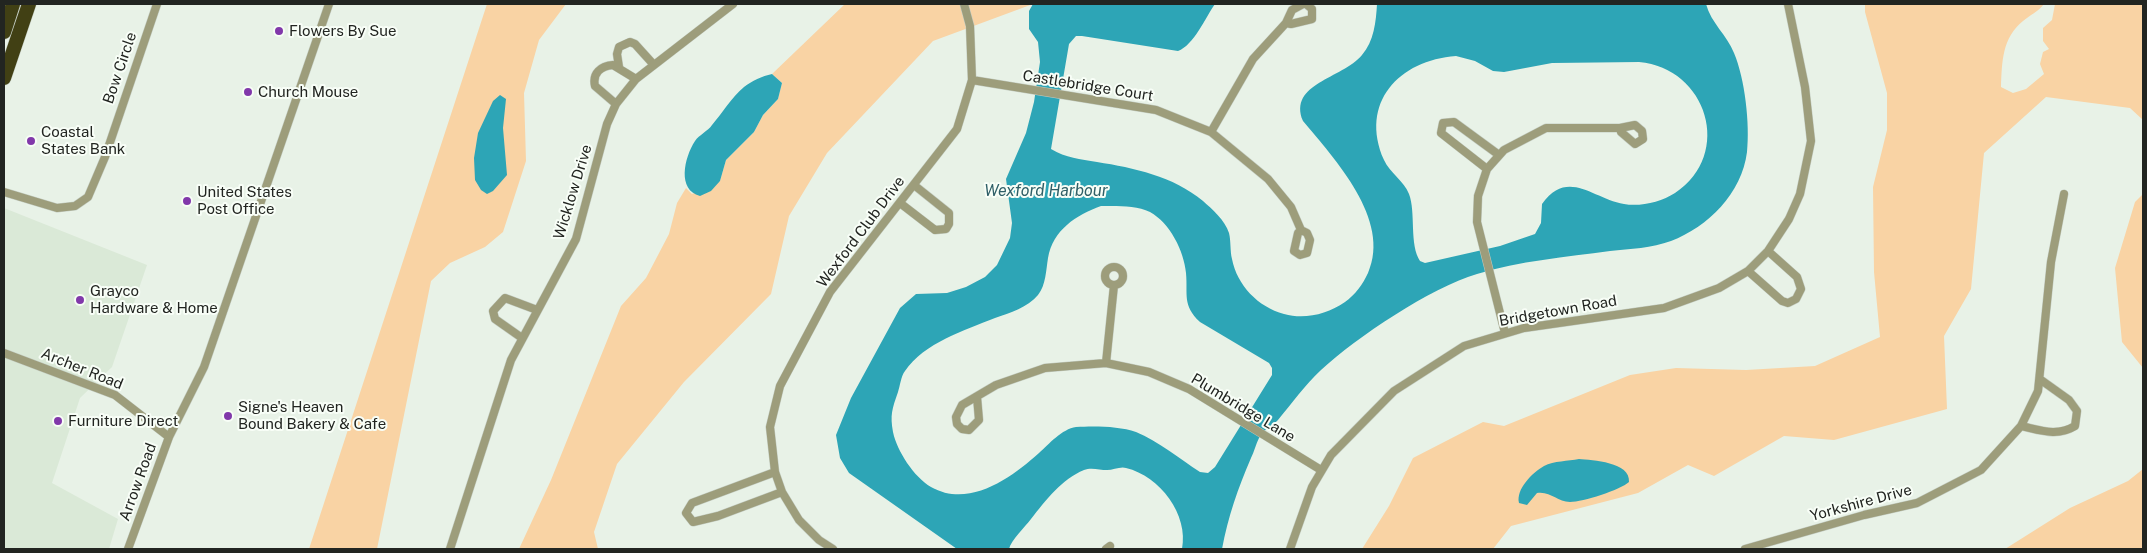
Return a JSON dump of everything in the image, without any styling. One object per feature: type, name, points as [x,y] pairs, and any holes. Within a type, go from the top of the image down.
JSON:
[{"type":"highway","points":[[4,32],[13,4]]},
{"type":"highway","points":[[4,78],[29,4]]},
{"type":"street","name":"Bow Circle","points":[[4,192],[57,208],[75,206],[88,197],[105,157],[157,4]]},
{"type":"street","name":"Arrow Road","points":[[128,549],[168,437],[204,367],[329,4]]},
{"type":"street","name":"Wicklow Drive","points":[[450,549],[511,360],[576,239],[607,124],[616,104],[636,80],[733,4]]},
{"type":"street","name":"Wexford Club Drive","points":[[833,549],[819,540],[799,520],[782,492],[775,472],[770,427],[780,386],[830,292],[956,129],[972,80],[970,26],[964,4]]},
{"type":"street","points":[[1211,132],[1253,59],[1286,23],[1292,10],[1305,4],[1312,9],[1312,19],[1291,24],[1286,23]]},
{"type":"street","name":"Bridgetown Road","points":[[1290,549],[1312,486],[1331,455],[1394,391],[1464,346],[1505,333],[1565,322],[1664,308],[1720,288],[1748,271],[1768,251],[1789,219],[1800,194],[1811,141],[1805,87],[1788,8],[1783,4]]},
{"type":"street","points":[[619,67],[617,54],[619,47],[630,42],[636,44],[654,65]]},
{"type":"street","points":[[616,104],[595,86],[595,77],[605,66],[613,65],[619,67],[636,80]]},
{"type":"street","name":"Castlebridge Court","points":[[972,80],[1156,110],[1211,132],[1268,179],[1291,207],[1301,230]]},
{"type":"street","points":[[1487,169],[1441,133],[1444,123],[1454,122],[1499,155]]},
{"type":"street","points":[[1505,333],[1477,222],[1478,196],[1487,169],[1504,150],[1546,128],[1620,128]]},
{"type":"street","points":[[900,203],[935,230],[946,229],[949,224],[949,213],[914,185]]},
{"type":"street","name":"Yorkshire Drive","points":[[1745,549],[1864,515],[1917,503],[1981,470],[2020,426],[2038,391],[2041,380],[2051,262],[2064,194]]},
{"type":"street","points":[[1748,271],[1774,296],[1788,303],[1799,294],[1800,284],[1791,271],[1768,251]]},
{"type":"street","points":[[1106,363],[1114,285]]},
{"type":"street","points":[[522,338],[495,319],[493,311],[505,298],[537,310]]},
{"type":"street","name":"Archer Road","points":[[4,353],[115,395],[168,437]]},
{"type":"street","name":"Plumbridge Lane","points":[[977,397],[996,384],[1045,368],[1106,363],[1157,375],[1189,389],[1241,419],[1269,439],[1321,470]]},
{"type":"street","points":[[2020,426],[2056,433],[2066,431],[2074,426],[2077,411],[2069,400],[2041,380]]},
{"type":"street","points":[[775,472],[692,503],[686,513],[694,522],[718,516],[782,492]]},
{"type":"shaded area","points":[[487,4],[566,4],[539,40],[524,93],[526,161],[503,232],[485,247],[450,263],[431,281],[377,549],[309,549]]},
{"type":"shaded area","points":[[845,4],[1033,4],[933,41],[827,153],[789,216],[771,294],[684,382],[617,464],[594,532],[598,549],[519,549],[551,480],[621,306],[646,278],[669,234],[677,203],[686,188],[692,194],[720,181],[726,160],[754,132],[763,115],[778,99],[782,83],[772,74]]},
{"type":"shaded area","points":[[1865,4],[2044,4],[2016,28],[2004,51],[2001,87],[2013,93],[2026,89],[2044,74],[2040,64],[2043,52],[2049,49],[2043,41],[2043,28],[2052,20],[2055,4],[2143,4],[2143,120],[2130,108],[2046,97],[1984,153],[1971,289],[1944,336],[1947,409],[1834,440],[1784,436],[1714,476],[1688,465],[1638,493],[1511,526],[1493,549],[1362,549],[1389,506],[1413,458],[1483,422],[1504,426],[1630,375],[1676,368],[1746,370],[1815,366],[1880,337],[1874,272],[1873,187],[1887,130],[1887,93],[1865,12]]},
{"type":"shaded area","points":[[2143,194],[2143,368],[2122,342],[2115,268],[2135,202]]},
{"type":"shaded area","points":[[4,208],[147,265],[112,367],[80,398],[52,483],[118,519],[109,549],[4,549]]},
{"type":"shaded area","points":[[2143,469],[2143,549],[2005,549],[2070,508],[2128,481]]},
{"type":"water","name":"Wexford Harbour","points":[[1033,4],[1215,4],[1194,37],[1184,48],[1178,51],[1076,36],[1069,44],[1051,149],[1073,158],[1153,174],[1191,192],[1214,211],[1227,228],[1235,269],[1250,294],[1275,311],[1292,316],[1316,315],[1338,306],[1355,293],[1368,273],[1373,253],[1372,232],[1366,211],[1344,171],[1303,121],[1300,108],[1303,98],[1310,90],[1353,63],[1366,50],[1374,31],[1377,4],[1706,4],[1711,17],[1731,47],[1741,76],[1748,128],[1744,167],[1731,194],[1721,207],[1698,227],[1685,235],[1649,247],[1543,260],[1477,274],[1438,290],[1416,302],[1354,343],[1315,376],[1278,420],[1259,438],[1234,503],[1222,549],[1182,549],[1181,523],[1176,511],[1161,488],[1138,472],[1122,467],[1107,470],[1087,469],[1069,479],[1043,505],[1015,538],[1009,549],[957,549],[849,473],[840,458],[836,435],[851,398],[900,308],[916,294],[947,293],[966,287],[985,277],[997,265],[1010,238],[1012,223],[1006,179],[1026,133],[1034,102],[1040,62],[1038,42],[1029,29],[1029,11]],"holes":[[[1456,56],[1475,61],[1493,71],[1504,72],[1552,63],[1639,62],[1662,68],[1682,80],[1696,96],[1705,115],[1707,136],[1704,157],[1693,176],[1675,193],[1663,199],[1650,203],[1630,205],[1581,189],[1561,188],[1552,193],[1542,204],[1541,223],[1535,234],[1500,246],[1425,263],[1420,261],[1415,246],[1409,194],[1384,160],[1378,139],[1377,120],[1381,103],[1389,88],[1402,76],[1417,66],[1436,59]],[[1101,206],[1139,208],[1150,212],[1164,223],[1175,238],[1185,265],[1188,305],[1194,316],[1200,322],[1269,363],[1272,368],[1272,375],[1215,467],[1208,473],[1200,472],[1161,445],[1136,432],[1114,428],[1076,427],[1061,434],[1016,472],[990,487],[961,494],[946,493],[931,487],[918,477],[907,463],[898,447],[893,432],[892,412],[904,373],[913,361],[946,338],[1018,309],[1034,299],[1043,287],[1051,248],[1060,232],[1075,219]]]},
{"type":"water","points":[[772,74],[782,83],[778,99],[763,115],[754,132],[726,160],[720,181],[711,191],[700,196],[693,193],[685,180],[685,173],[688,156],[695,141],[710,127],[739,91],[757,79]]},
{"type":"water","points":[[500,95],[506,99],[503,128],[507,175],[493,191],[487,194],[481,190],[475,180],[474,158],[478,133],[493,101]]},
{"type":"water","points":[[1579,459],[1601,461],[1617,466],[1628,475],[1629,482],[1610,492],[1592,498],[1565,502],[1550,495],[1537,493],[1527,505],[1519,503],[1522,487],[1539,469],[1552,463]]},
{"type":"place","name":"Flowers By Sue","points":[[279,31]]},
{"type":"place","name":"Church Mouse","points":[[248,92]]},
{"type":"place","name":"Coastal States Bank","points":[[31,141]]},
{"type":"place","name":"United States Post Office","points":[[187,201]]},
{"type":"place","name":"Grayco Hardware & Home","points":[[80,300]]},
{"type":"place","name":"Signe's Heaven Bound Bakery & Cafe","points":[[228,416]]},
{"type":"place","name":"Furniture Direct","points":[[58,421]]}]
